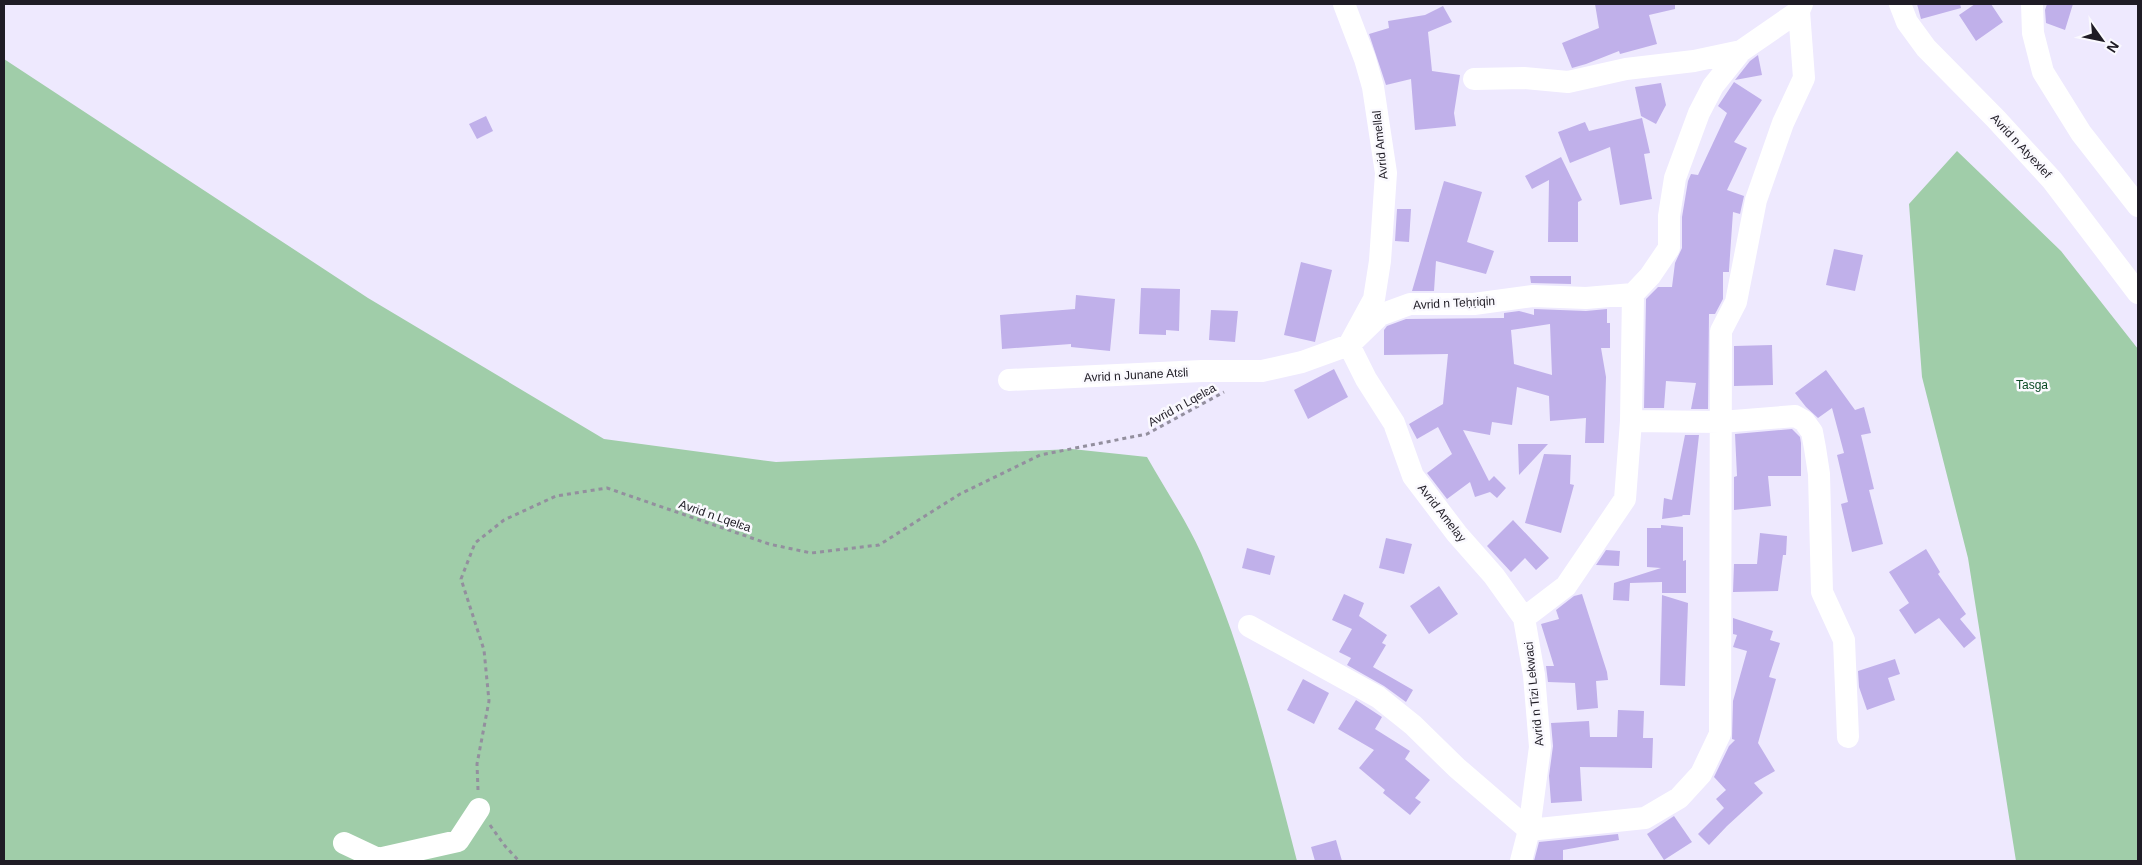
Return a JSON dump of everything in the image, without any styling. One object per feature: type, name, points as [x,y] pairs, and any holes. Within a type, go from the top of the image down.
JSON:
[{"type":"street","name":"Avrid Amellal","points":[[1344,4],[1365,59],[1373,88],[1386,174],[1380,261],[1374,299],[1349,345]]},
{"type":"street","name":"Avrid n Atyexlef","points":[[1900,4],[1907,22],[1926,48],[1996,119],[2052,180],[2138,293]]},
{"type":"street","points":[[2032,4],[2033,33],[2043,72],[2081,133],[2138,206]]},
{"type":"street","points":[[1524,618],[1566,586],[1625,499],[1631,421],[1633,294],[1650,276],[1669,248],[1669,216],[1675,178],[1699,112],[1713,86],[1742,51],[1800,7]]},
{"type":"street","points":[[1249,626],[1378,697],[1413,725],[1458,768],[1529,830],[1645,818],[1679,798],[1701,774],[1720,734],[1721,331],[1736,302],[1756,200],[1782,123],[1804,78],[1800,7]]},
{"type":"street","points":[[1474,78],[1524,78],[1568,82],[1626,69],[1694,61],[1742,51]]},
{"type":"street","name":"Avrid n Teḥṛiqin","points":[[1262,371],[1302,362],[1349,345],[1380,315],[1410,304],[1474,304],[1532,296],[1586,298],[1633,294]]},
{"type":"street","name":"Avrid Amelay","points":[[1349,345],[1366,379],[1394,423],[1413,476],[1457,534],[1494,576],[1524,618]]},
{"type":"street","name":"Avrid n Junane Atɛli","points":[[1009,380],[1202,371],[1262,371]]},
{"type":"street","points":[[1631,421],[1721,422],[1795,416],[1804,422],[1812,432],[1820,474],[1822,592],[1844,640],[1848,736]]},
{"type":"street","name":"Avrid n Tizi Lekwaci","points":[[1521,861],[1529,830],[1540,747],[1534,675],[1524,618]]},
{"type":"street","points":[[344,843],[378,859],[458,841],[479,808]]},
{"type":"path","name":"Avrid n Lqelɛa","points":[[479,808],[477,764],[489,701],[484,650],[461,579],[475,543],[504,520],[556,496],[607,488],[769,544],[811,553],[879,545],[960,494],[1040,455],[1147,434],[1229,389]]},
{"type":"path","points":[[479,808],[505,846],[519,861]]},
{"type":"green space","points":[[4,59],[368,298],[604,439],[776,462],[1072,449],[1147,457],[1195,541],[1216,590],[1255,705],[1297,861],[4,861]]},
{"type":"green space","name":"Tasga","points":[[1957,151],[2061,251],[2138,349],[2138,861],[2016,861],[1968,558],[1922,377],[1909,204]]},
{"type":"building","points":[[1595,4],[1675,4],[1675,9],[1649,15],[1657,44],[1620,54],[1619,51],[1572,68],[1562,43],[1599,28]]},
{"type":"building","points":[[1917,4],[1960,4],[1961,8],[1921,19]]},
{"type":"building","points":[[1975,4],[1991,4],[2003,22],[1976,41],[1959,15]]},
{"type":"building","points":[[2047,4],[2073,4],[2065,30],[2046,23],[2045,10]]},
{"type":"building","points":[[1443,6],[1452,22],[1428,32],[1432,71],[1460,75],[1454,113],[1456,126],[1415,130],[1411,79],[1386,85],[1369,34],[1389,28],[1388,21],[1425,15]]},
{"type":"building","points":[[1758,55],[1762,75],[1735,80],[1750,61]]},
{"type":"building","points":[[1734,82],[1762,100],[1734,142],[1747,148],[1727,190],[1744,196],[1740,214],[1733,212],[1729,272],[1723,272],[1723,299],[1715,314],[1709,314],[1708,409],[1691,409],[1696,383],[1666,381],[1664,408],[1644,408],[1646,299],[1658,287],[1672,287],[1675,263],[1682,248],[1682,217],[1688,181],[1691,174],[1698,175],[1727,113],[1718,106]]},
{"type":"building","points":[[1661,83],[1666,105],[1656,124],[1641,116],[1635,87]]},
{"type":"building","points":[[486,116],[493,131],[477,139],[469,124]]},
{"type":"building","points":[[1642,118],[1650,153],[1644,154],[1652,199],[1620,205],[1610,147],[1570,163],[1558,132],[1585,122],[1589,131]]},
{"type":"building","points":[[1561,157],[1582,200],[1578,202],[1578,242],[1548,242],[1549,180],[1532,189],[1525,176]]},
{"type":"building","points":[[1444,181],[1482,192],[1467,242],[1494,251],[1486,274],[1436,261],[1434,291],[1412,291]]},
{"type":"building","points":[[1397,209],[1411,209],[1409,242],[1395,241]]},
{"type":"building","points":[[1834,249],[1863,255],[1855,291],[1826,285]]},
{"type":"building","points":[[1301,262],[1332,270],[1315,342],[1284,335]]},
{"type":"building","points":[[1530,276],[1571,276],[1571,284],[1531,283]]},
{"type":"building","points":[[1141,288],[1180,289],[1179,331],[1166,330],[1166,335],[1139,334]]},
{"type":"building","points":[[1076,295],[1115,299],[1110,351],[1071,347],[1071,344],[1002,349],[1000,315],[1075,309]]},
{"type":"building","points":[[1534,309],[1586,311],[1607,309],[1607,323],[1610,323],[1610,348],[1601,348],[1606,377],[1604,443],[1585,443],[1586,418],[1550,421],[1549,396],[1517,387],[1512,425],[1492,422],[1490,435],[1463,430],[1489,481],[1494,476],[1506,488],[1497,498],[1490,492],[1475,497],[1470,482],[1447,499],[1427,473],[1452,454],[1438,427],[1417,439],[1409,424],[1443,404],[1448,354],[1384,355],[1384,330],[1387,326],[1406,319],[1504,318],[1504,313],[1519,311],[1534,315]],"holes":[[[1550,324],[1552,375],[1514,364],[1511,330]]]},
{"type":"building","points":[[1211,310],[1238,311],[1235,342],[1209,340]]},
{"type":"building","points":[[1772,345],[1773,385],[1734,386],[1734,346]]},
{"type":"building","points":[[1334,369],[1348,397],[1308,419],[1294,390]]},
{"type":"building","points":[[1826,370],[1855,410],[1864,407],[1871,433],[1861,435],[1874,489],[1869,490],[1883,544],[1852,552],[1841,504],[1848,502],[1837,455],[1844,453],[1832,408],[1818,418],[1795,393]]},
{"type":"building","points":[[1792,429],[1800,437],[1801,476],[1768,476],[1771,506],[1734,510],[1734,477],[1737,476],[1735,434]]},
{"type":"building","points":[[1685,435],[1699,435],[1690,515],[1662,519],[1664,498],[1672,500]]},
{"type":"building","points":[[1518,444],[1548,444],[1519,475]]},
{"type":"building","points":[[1544,454],[1571,455],[1570,484],[1574,485],[1561,533],[1525,523]]},
{"type":"building","points":[[1513,520],[1549,558],[1536,570],[1525,558],[1511,572],[1487,546]]},
{"type":"building","points":[[1661,525],[1683,527],[1683,561],[1686,560],[1686,593],[1662,593],[1662,582],[1630,583],[1629,601],[1613,600],[1614,583],[1661,568],[1647,567],[1647,528],[1661,528]]},
{"type":"building","points":[[1760,533],[1787,536],[1786,555],[1783,555],[1778,591],[1733,592],[1734,564],[1757,564]]},
{"type":"building","points":[[1386,538],[1412,544],[1404,574],[1379,568]]},
{"type":"building","points":[[1247,548],[1275,556],[1270,575],[1242,568]]},
{"type":"building","points":[[1926,549],[1940,572],[1938,574],[1966,614],[1960,619],[1976,638],[1964,648],[1939,618],[1915,634],[1899,610],[1909,603],[1889,572]]},
{"type":"building","points":[[1606,550],[1620,551],[1619,566],[1596,565]]},
{"type":"building","points":[[1439,586],[1458,614],[1429,634],[1410,606]]},
{"type":"building","points":[[1344,594],[1364,603],[1359,616],[1387,635],[1382,643],[1386,645],[1373,667],[1413,690],[1406,702],[1384,686],[1347,665],[1351,658],[1339,652],[1352,629],[1332,620]]},
{"type":"building","points":[[1582,594],[1608,680],[1596,681],[1598,708],[1577,710],[1575,683],[1548,682],[1546,666],[1554,666],[1541,624],[1559,619],[1556,610],[1574,596]]},
{"type":"building","points":[[1662,595],[1688,603],[1685,686],[1660,685]]},
{"type":"building","points":[[1733,618],[1773,631],[1770,640],[1780,643],[1769,677],[1776,679],[1758,743],[1775,771],[1754,783],[1763,793],[1709,845],[1698,834],[1724,808],[1716,799],[1726,790],[1714,777],[1729,746],[1735,740],[1732,739],[1733,701],[1747,651],[1733,647],[1737,635],[1733,634]]},
{"type":"building","points":[[1895,659],[1900,674],[1888,678],[1895,700],[1867,710],[1859,687],[1858,671]]},
{"type":"building","points":[[1303,679],[1329,693],[1314,724],[1287,710]]},
{"type":"building","points":[[1356,700],[1382,717],[1375,729],[1410,751],[1405,759],[1430,780],[1415,798],[1421,802],[1410,815],[1383,793],[1385,790],[1359,768],[1374,750],[1338,729]]},
{"type":"building","points":[[1618,710],[1644,711],[1643,738],[1653,738],[1652,768],[1580,767],[1582,801],[1551,803],[1549,776],[1553,746],[1551,723],[1589,721],[1590,737],[1617,737]]},
{"type":"building","points":[[1674,816],[1692,842],[1664,860],[1647,834]]},
{"type":"building","points":[[1618,834],[1619,840],[1563,850],[1563,861],[1534,861],[1539,842]]},
{"type":"building","points":[[1336,840],[1342,861],[1315,861],[1311,847]]}]
